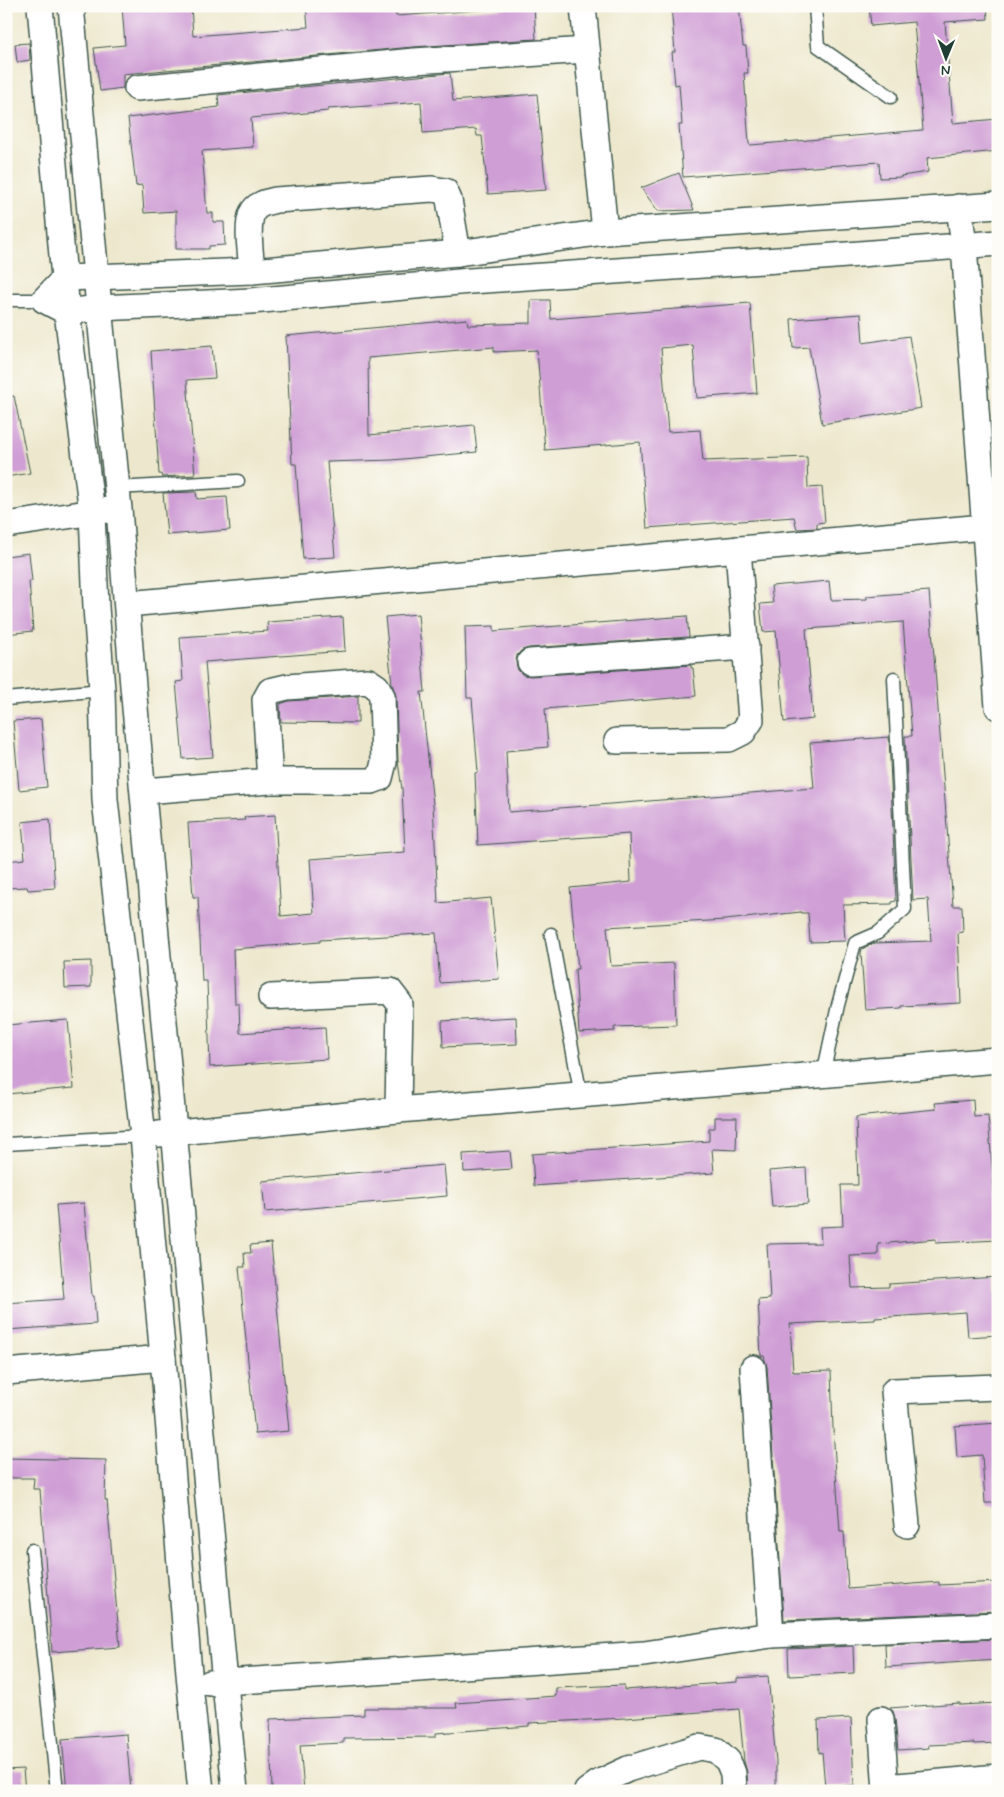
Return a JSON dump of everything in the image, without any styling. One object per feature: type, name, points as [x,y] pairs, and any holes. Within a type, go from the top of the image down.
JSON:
[{"type":"street","points":[[40,6],[67,312],[92,513],[102,690],[105,800],[143,1136],[190,1685],[201,1791]]},
{"type":"street","points":[[71,6],[118,499],[235,1791]]},
{"type":"street","points":[[583,6],[605,232]]},
{"type":"street","points":[[137,88],[414,61],[587,50]]},
{"type":"street","points":[[252,271],[249,234],[252,212],[263,202],[276,200],[432,189],[445,191],[449,200],[458,253]]},
{"type":"street","points":[[998,205],[605,232],[458,253],[252,271],[65,278],[44,300],[67,312],[99,308],[251,302],[470,281],[998,243]]},
{"type":"street","points":[[959,208],[964,246],[998,707]]},
{"type":"street","points":[[6,525],[92,513],[118,499]]},
{"type":"street","points":[[127,604],[984,527]]},
{"type":"street","points":[[617,741],[730,738],[743,732],[751,720],[738,549]]},
{"type":"street","points":[[530,662],[746,647]]},
{"type":"street","points":[[144,791],[270,781],[372,781],[380,778],[384,762],[382,696],[377,688],[368,681],[287,687],[270,691],[265,700],[270,781]]},
{"type":"street","points":[[271,997],[390,991],[400,1004],[398,1110]]},
{"type":"street","points":[[143,1136],[398,1110],[998,1060]]},
{"type":"street","points":[[6,1372],[163,1358]]},
{"type":"street","points":[[754,1368],[771,1635]]},
{"type":"street","points":[[907,1525],[894,1391],[998,1386]]},
{"type":"street","points":[[190,1685],[225,1681],[644,1654],[771,1635],[998,1625]]},
{"type":"street","points":[[881,1719],[886,1789],[998,1778]]},
{"type":"street","points":[[587,1791],[598,1783],[628,1769],[700,1747],[716,1750],[728,1761],[733,1773],[734,1791]]},
{"type":"lane","points":[[815,6],[818,46],[890,97]]},
{"type":"lane","points":[[6,300],[44,300]]},
{"type":"lane","points":[[118,499],[238,481]]},
{"type":"lane","points":[[823,1075],[838,1005],[855,943],[878,933],[905,909],[894,678]]},
{"type":"lane","points":[[6,699],[102,690]]},
{"type":"lane","points":[[551,934],[581,1096]]},
{"type":"lane","points":[[6,1144],[143,1136]]},
{"type":"lane","points":[[32,1550],[57,1791]]},
{"type":"building","points":[[122,6],[191,6],[193,36],[308,27],[306,6],[395,6],[396,16],[508,8],[508,6],[534,6],[536,39],[413,47],[123,74],[123,88],[100,91],[94,48],[125,45]]},
{"type":"building","points":[[671,6],[739,6],[743,46],[746,46],[748,73],[744,73],[749,144],[751,145],[923,130],[914,22],[871,26],[869,6],[987,6],[988,19],[945,22],[953,123],[998,119],[998,151],[927,158],[928,172],[902,177],[880,178],[879,162],[683,177],[679,125],[682,125],[679,84],[675,85],[672,52],[675,52]]},
{"type":"building","points":[[29,43],[30,60],[17,62],[15,44]]},
{"type":"building","points":[[450,73],[453,101],[537,94],[546,190],[488,194],[482,136],[477,136],[476,129],[423,133],[421,102],[328,109],[328,111],[251,118],[253,147],[202,151],[207,213],[213,213],[213,222],[224,222],[225,245],[209,246],[209,249],[176,249],[176,211],[144,213],[142,185],[136,186],[128,118],[219,107],[218,95]]},
{"type":"building","points":[[679,173],[694,210],[658,211],[641,188]]},
{"type":"building","points":[[531,300],[550,300],[551,319],[750,303],[757,393],[697,398],[693,345],[661,348],[668,432],[700,430],[703,461],[807,457],[808,488],[822,487],[825,522],[817,523],[817,528],[797,529],[794,517],[647,528],[640,442],[545,450],[537,350],[494,352],[494,347],[368,358],[369,435],[474,425],[477,452],[392,460],[327,462],[335,557],[303,559],[296,464],[292,464],[286,336],[467,319],[468,325],[531,323]]},
{"type":"building","points":[[861,314],[863,343],[909,336],[921,408],[822,424],[809,347],[793,348],[791,319]]},
{"type":"building","points":[[212,346],[215,378],[187,380],[195,475],[162,477],[159,474],[151,351]]},
{"type":"building","points":[[14,396],[30,473],[6,477],[6,397]]},
{"type":"building","points":[[196,492],[197,499],[227,497],[230,530],[167,535],[163,493]]},
{"type":"building","points":[[29,553],[32,581],[29,581],[33,631],[6,634],[6,556]]},
{"type":"building","points":[[829,581],[831,600],[867,599],[867,596],[929,591],[953,906],[962,906],[963,932],[958,933],[961,1003],[865,1010],[862,949],[875,943],[931,941],[928,899],[913,900],[905,736],[912,736],[903,622],[806,629],[813,719],[784,722],[776,631],[763,632],[760,604],[773,603],[771,586]]},
{"type":"building","points":[[418,614],[425,692],[421,692],[433,804],[438,903],[491,898],[499,979],[440,983],[436,933],[320,940],[320,942],[233,949],[235,1004],[239,1004],[240,1033],[325,1027],[327,1059],[210,1067],[207,981],[202,981],[198,897],[193,897],[188,823],[245,820],[244,817],[275,815],[281,916],[314,913],[310,859],[405,852],[402,789],[398,762],[396,696],[392,684],[385,617]]},
{"type":"building","points":[[687,616],[689,637],[529,648],[522,650],[517,655],[516,663],[518,670],[523,675],[531,676],[691,665],[696,696],[545,709],[548,747],[506,751],[509,812],[814,788],[810,743],[889,737],[896,901],[892,902],[892,904],[843,905],[845,941],[810,942],[808,913],[801,912],[725,920],[607,927],[611,966],[674,963],[676,1025],[614,1027],[615,1031],[579,1033],[575,969],[578,969],[570,888],[631,882],[629,834],[478,845],[475,773],[478,772],[472,698],[467,698],[465,627],[494,626],[494,631]]},
{"type":"building","points":[[343,617],[345,651],[205,662],[213,757],[183,759],[176,682],[183,681],[180,637],[268,631],[267,622]]},
{"type":"building","points":[[358,696],[358,723],[281,722],[280,704],[289,701]]},
{"type":"building","points":[[41,719],[47,787],[19,790],[13,721]]},
{"type":"building","points":[[50,819],[55,888],[28,890],[27,887],[6,888],[6,861],[25,859],[22,822]]},
{"type":"building","points":[[91,961],[91,987],[65,988],[64,962]]},
{"type":"building","points":[[516,1017],[517,1044],[443,1047],[442,1021]]},
{"type":"building","points":[[68,1020],[74,1088],[6,1094],[6,1025]]},
{"type":"building","points":[[973,1100],[974,1117],[988,1116],[998,1240],[936,1243],[936,1239],[878,1244],[878,1255],[850,1256],[852,1288],[889,1287],[889,1284],[997,1277],[998,1335],[968,1337],[966,1312],[875,1318],[875,1320],[790,1324],[793,1372],[831,1371],[840,1532],[844,1532],[848,1589],[939,1582],[939,1585],[998,1582],[998,1611],[784,1620],[767,1367],[764,1356],[761,1356],[758,1300],[770,1299],[767,1244],[821,1243],[820,1227],[843,1226],[841,1185],[858,1185],[856,1117],[936,1109],[935,1103]]},
{"type":"building","points":[[715,1117],[737,1117],[736,1150],[712,1149],[714,1173],[534,1186],[532,1154],[709,1141],[709,1128],[715,1128]]},
{"type":"building","points":[[510,1151],[512,1169],[464,1172],[463,1154]]},
{"type":"building","points":[[444,1165],[447,1196],[265,1212],[262,1181]]},
{"type":"building","points":[[806,1168],[808,1204],[772,1207],[769,1171]]},
{"type":"building","points":[[84,1203],[96,1324],[6,1330],[6,1303],[64,1299],[56,1205]]},
{"type":"building","points":[[271,1243],[289,1431],[255,1434],[239,1267],[245,1267],[244,1253],[251,1253],[250,1245]]},
{"type":"building","points":[[998,1423],[998,1503],[985,1503],[982,1455],[957,1457],[955,1426]]},
{"type":"building","points":[[6,1458],[106,1460],[105,1500],[107,1500],[120,1647],[52,1652],[40,1489],[33,1489],[34,1478],[6,1478]]},
{"type":"building","points":[[998,1639],[998,1660],[886,1667],[885,1644]]},
{"type":"building","points":[[853,1646],[854,1673],[789,1676],[788,1649]]},
{"type":"building","points":[[768,1676],[776,1761],[776,1791],[748,1791],[739,1709],[529,1723],[529,1726],[436,1733],[436,1737],[343,1738],[343,1743],[300,1745],[304,1791],[272,1791],[270,1719],[364,1715],[364,1708],[457,1708],[456,1703],[556,1696],[556,1688],[624,1685],[624,1690],[737,1682],[737,1678]]},
{"type":"building","points":[[960,1703],[960,1705],[998,1703],[998,1743],[928,1745],[929,1748],[898,1750],[895,1718],[893,1711],[889,1708]]},
{"type":"building","points":[[851,1718],[854,1785],[825,1787],[822,1752],[819,1753],[818,1720]]},
{"type":"building","points":[[126,1734],[131,1791],[67,1791],[62,1739]]},
{"type":"building","points":[[23,1769],[25,1791],[6,1791],[6,1770]]}]
